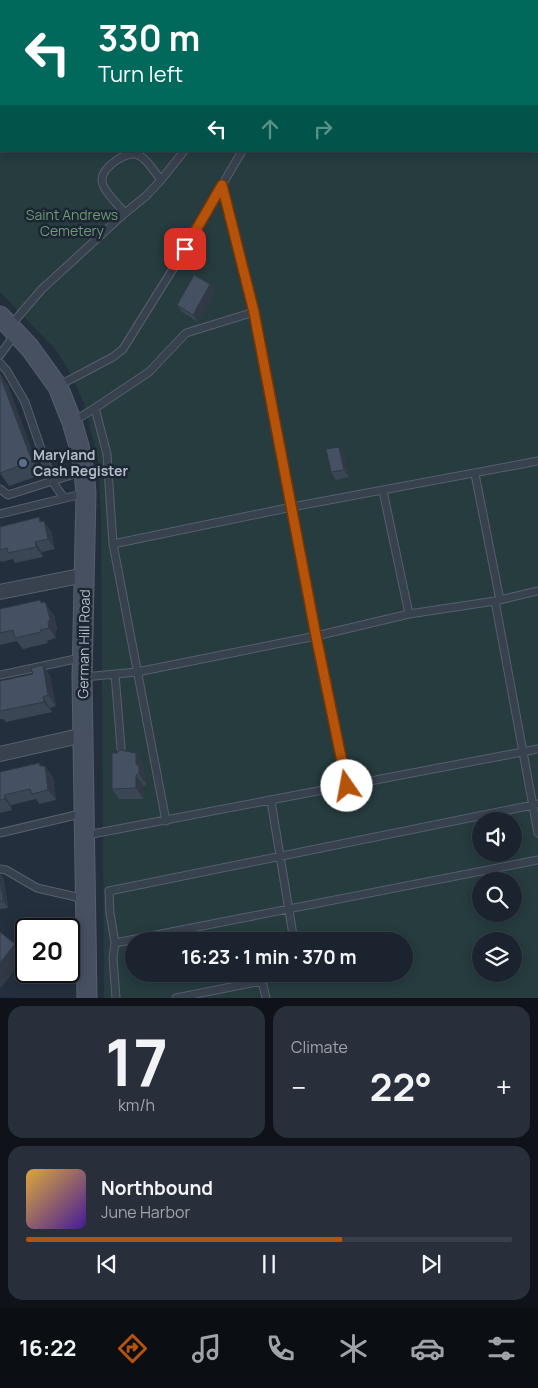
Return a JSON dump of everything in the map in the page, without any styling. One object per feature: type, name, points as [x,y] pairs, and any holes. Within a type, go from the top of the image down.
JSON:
[{"type":"street","name":"German Hill Road","points":[[9,325],[30,348],[58,386],[72,422],[84,471],[86,493],[82,677],[87,998]]},
{"type":"street","points":[[0,592],[85,575]]},
{"type":"street","points":[[0,754],[84,735]]},
{"type":"lane","points":[[0,355],[9,325],[42,289],[146,196],[183,152]]},
{"type":"lane","points":[[58,386],[113,357],[122,349],[176,264],[241,152]]},
{"type":"lane","points":[[125,213],[103,185],[102,178],[108,168],[120,158],[133,154],[144,159],[161,180]]},
{"type":"lane","points":[[222,185],[254,312],[316,636],[347,786]]},
{"type":"lane","points":[[72,422],[149,372],[186,333],[254,312]]},
{"type":"lane","points":[[0,363],[7,371],[25,402],[52,481],[64,498]]},
{"type":"lane","points":[[95,408],[108,454],[113,544],[166,821]]},
{"type":"lane","points":[[113,544],[292,507],[538,461]]},
{"type":"lane","points":[[0,489],[8,495],[84,471]]},
{"type":"lane","points":[[474,474],[523,752],[536,805],[538,833]]},
{"type":"lane","points":[[383,491],[409,614]]},
{"type":"lane","points":[[0,514],[86,493]]},
{"type":"lane","points":[[82,677],[137,672],[316,636],[409,614],[497,600],[538,591]]},
{"type":"lane","points":[[0,675],[82,658]]},
{"type":"lane","points":[[115,674],[121,748]]},
{"type":"lane","points":[[85,836],[538,749]]},
{"type":"lane","points":[[271,801],[293,932]]},
{"type":"lane","points":[[116,998],[113,958],[115,944],[109,891],[536,805]]},
{"type":"lane","points":[[0,833],[84,813]]},
{"type":"lane","points":[[115,944],[538,860]]},
{"type":"lane","points":[[0,869],[6,870],[38,888],[86,899]]},
{"type":"lane","points":[[176,998],[257,982]]},
{"type":"lane","points":[[262,982],[266,998]]},
{"type":"green space","name":"Saint Andrews Cemetery","points":[[0,152],[538,152],[538,998],[104,998],[101,515],[98,459],[84,403],[68,369],[56,350],[0,292]]},
{"type":"building","points":[[194,275],[210,284],[193,315],[177,305]]},
{"type":"building","points":[[0,376],[32,461],[0,473]]},
{"type":"building","points":[[339,447],[344,470],[331,472],[326,449]]},
{"type":"building","points":[[39,517],[40,522],[44,521],[48,539],[35,542],[36,547],[8,553],[7,548],[0,550],[0,527]]},
{"type":"building","points":[[40,600],[41,603],[44,602],[46,604],[50,619],[48,622],[49,628],[40,630],[41,632],[15,638],[13,630],[0,633],[0,609]]},
{"type":"building","points":[[43,665],[48,695],[43,697],[44,702],[0,711],[0,681],[33,674],[31,668]]},
{"type":"building","points":[[120,750],[136,753],[136,764],[139,766],[139,774],[136,775],[136,788],[112,789],[112,753],[117,753]]},
{"type":"building","points":[[39,763],[40,766],[45,766],[48,790],[32,794],[30,789],[4,795],[5,799],[0,800],[0,772]]},
{"type":"building","points":[[0,878],[3,901],[0,901]]},
{"type":"building","points":[[0,932],[15,944],[0,963]]},
{"type":"place","name":"Maryland Cash Register","points":[[23,463]]},
{"type":"route","points":[[185,249],[222,185],[254,312],[316,636],[347,786]]}]
